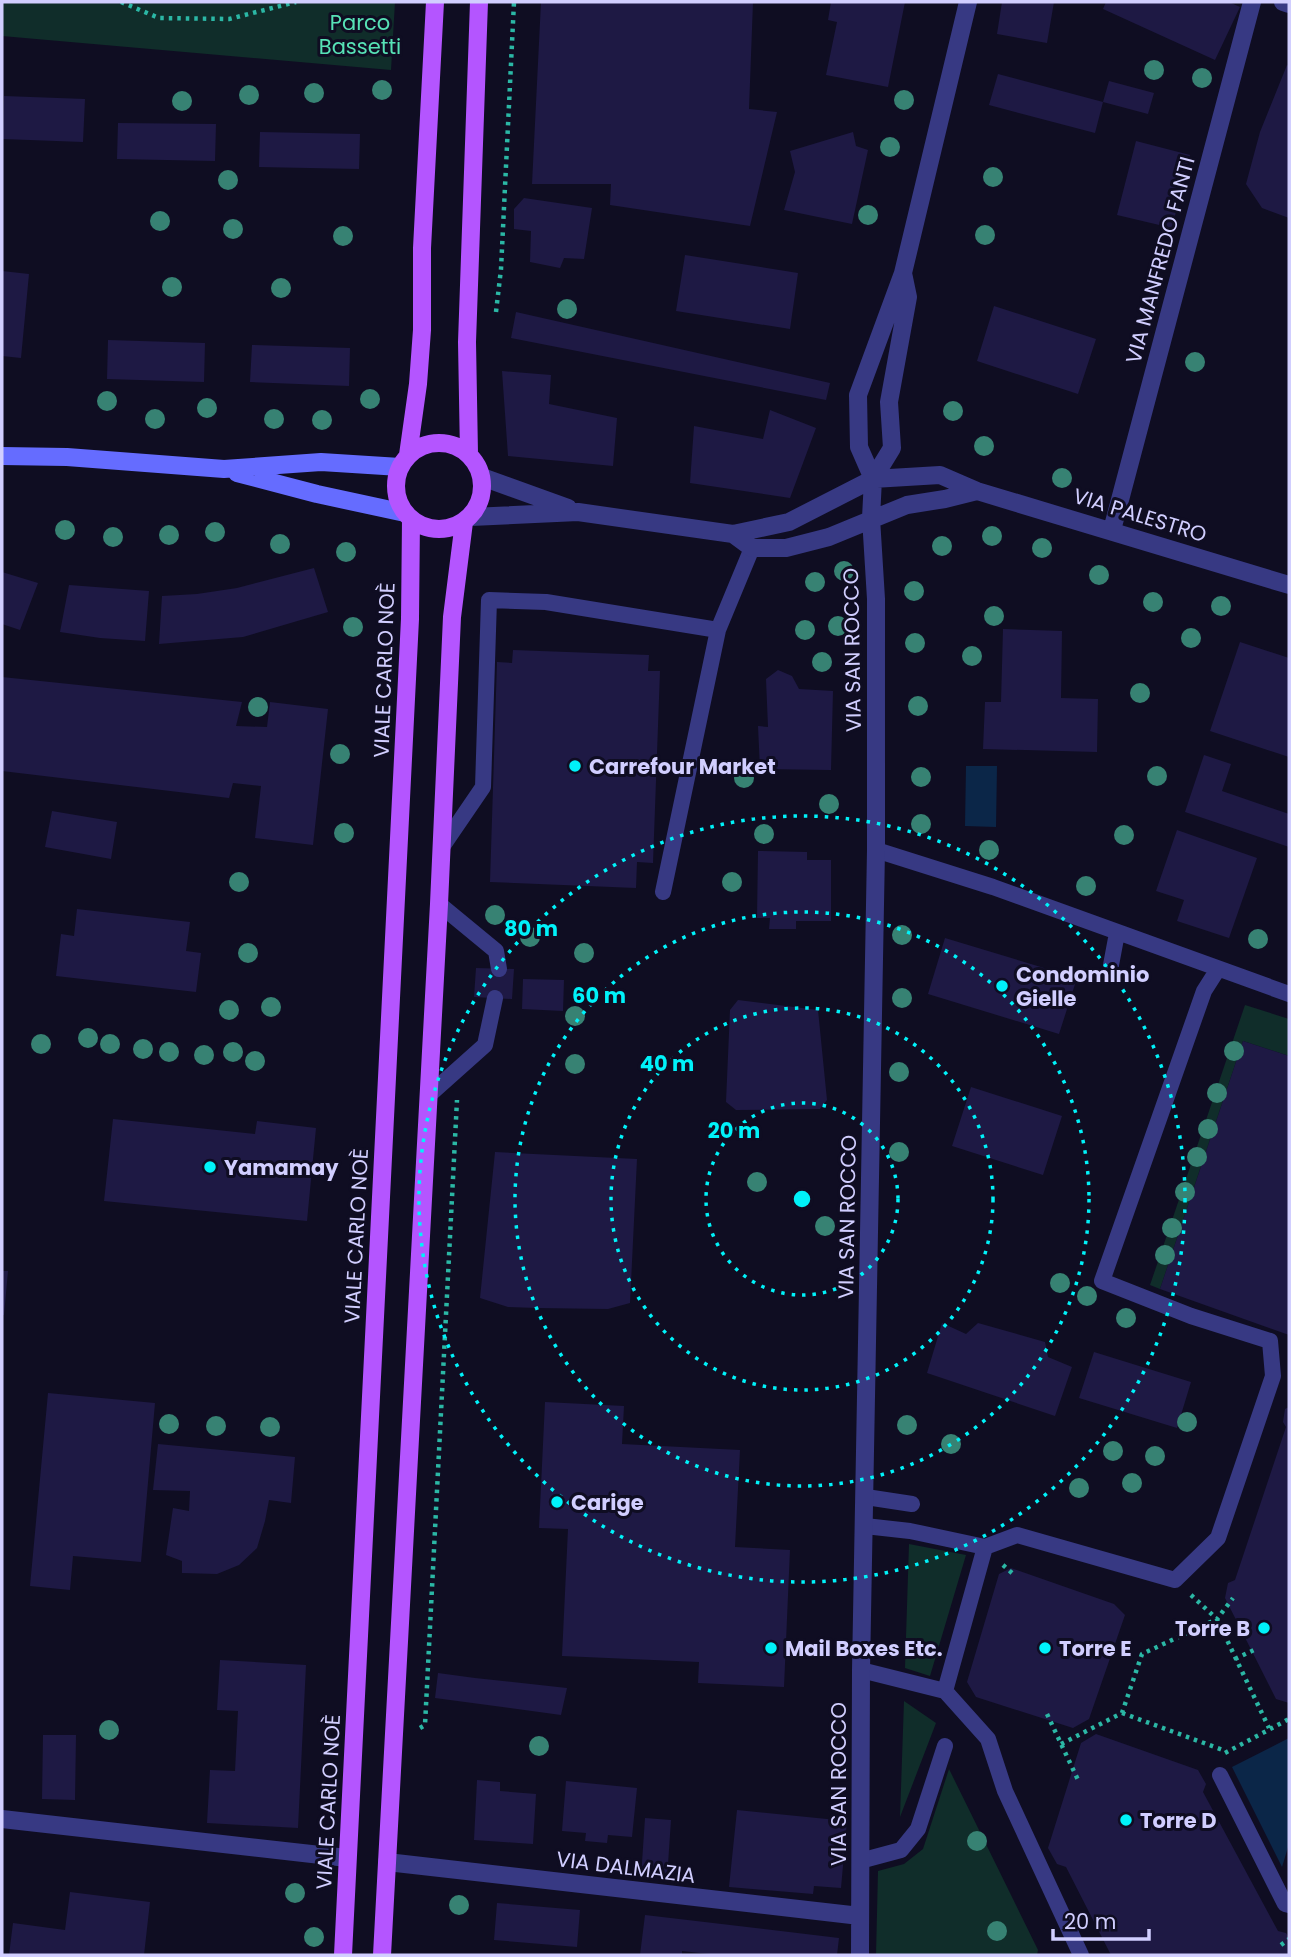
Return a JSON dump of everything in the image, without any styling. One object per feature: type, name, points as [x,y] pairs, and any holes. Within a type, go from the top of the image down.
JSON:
[{"type":"main road","name":"VIALE CARLO NOÈ","points":[[343,1955],[410,619],[408,516],[398,499],[396,484],[404,461],[418,384],[422,330],[422,248],[436,2]]},
{"type":"main road","points":[[469,454],[467,342],[480,2]]},
{"type":"main road","points":[[382,1955],[452,617],[468,519],[483,493],[482,477],[477,464],[457,446],[426,444],[404,461]]},
{"type":"main road","points":[[408,516],[424,527],[437,530],[452,528],[468,519]]},
{"type":"street","name":"VIA SAN ROCCO","points":[[860,1955],[861,1670],[876,850],[876,599],[871,518],[873,479],[859,447],[859,395],[903,273],[968,2]]},
{"type":"street","name":"VIA MANFREDO FANTI","points":[[1112,530],[1252,2]]},
{"type":"street","points":[[1283,2],[1289,4]]},
{"type":"street","name":"VIA SAN ROCCO","points":[[873,479],[892,448],[889,402],[908,297],[903,273]]},
{"type":"street","points":[[2,456],[67,457],[224,469],[321,462],[404,461]]},
{"type":"street","points":[[224,469],[408,516]]},
{"type":"street","name":"VIA PALESTRO","points":[[468,519],[578,512],[733,534],[789,522],[873,479],[940,475],[977,491],[1289,585]]},
{"type":"street","name":"VIA PALESTRO","points":[[482,477],[578,512]]},
{"type":"street","name":"VIA PALESTRO","points":[[733,534],[752,548],[786,548],[829,537],[906,505],[977,491]]},
{"type":"street","points":[[2,1819],[347,1858]]},
{"type":"street","name":"VIA DALMAZIA","points":[[387,1862],[860,1916]]},
{"type":"lane","points":[[663,892],[718,631],[752,548]]},
{"type":"lane","points":[[442,847],[483,787],[489,600],[546,603],[718,631]]},
{"type":"lane","points":[[876,850],[993,887],[1289,994]]},
{"type":"lane","points":[[439,904],[496,951],[499,969]]},
{"type":"lane","points":[[1111,965],[1117,933]]},
{"type":"lane","points":[[865,1526],[910,1531],[985,1547],[1017,1535],[1175,1580],[1218,1538],[1273,1376],[1270,1340],[1191,1316],[1102,1281],[1204,991],[1218,970]]},
{"type":"lane","points":[[429,1095],[485,1045],[495,998]]},
{"type":"lane","points":[[866,1497],[912,1504]]},
{"type":"lane","points":[[945,1691],[985,1547]]},
{"type":"lane","points":[[861,1670],[945,1691],[988,1739],[1005,1791],[1081,1955]]},
{"type":"lane","points":[[860,1861],[901,1850],[918,1829],[945,1746]]},
{"type":"lane","points":[[1220,1775],[1284,1903],[1289,1905]]},
{"type":"path","points":[[121,2],[159,18],[229,19],[296,2]]},
{"type":"path","points":[[494,324],[501,269],[514,2]]},
{"type":"path","points":[[394,1739],[425,1725],[459,1068]]},
{"type":"path","points":[[1175,1580],[1217,1619],[1269,1728]]},
{"type":"path","points":[[1061,1744],[1122,1713],[1142,1654],[1217,1619],[1233,1598]]},
{"type":"path","points":[[1236,1659],[1258,1648]]},
{"type":"path","points":[[1122,1713],[1227,1752]]},
{"type":"path","points":[[1046,1714],[1079,1782]]},
{"type":"path","points":[[1218,1758],[1289,1718]]},
{"type":"path","points":[[1281,1945],[1289,1939]]},
{"type":"green space","name":"Parco Bassetti","points":[[2,2],[395,2],[391,70],[2,36]]},
{"type":"green space","points":[[1245,1005],[1289,1019],[1289,1056],[1243,1041],[1160,1289],[1150,1285]]},
{"type":"green space","points":[[909,1544],[966,1555],[930,1676],[905,1668]]},
{"type":"green space","points":[[904,1701],[936,1723],[900,1817]]},
{"type":"green space","points":[[949,1769],[1038,1950],[1037,1955],[876,1955],[878,1871],[904,1864],[923,1849]]},
{"type":"water","points":[[966,766],[997,766],[996,827],[965,826]]},
{"type":"water","points":[[1289,1738],[1289,1844],[1282,1867],[1232,1767]]},
{"type":"building","points":[[541,2],[753,2],[749,109],[777,112],[750,226],[610,205],[611,184],[532,184]]},
{"type":"building","points":[[831,2],[905,2],[888,87],[826,75],[837,22],[828,20]]},
{"type":"building","points":[[1002,2],[1054,2],[1047,43],[997,34]]},
{"type":"building","points":[[1106,2],[1229,2],[1240,7],[1215,60],[1103,9]]},
{"type":"building","points":[[1287,65],[1289,218],[1262,208],[1246,184],[1260,132]]},
{"type":"building","points":[[998,74],[1103,102],[1095,133],[989,105]]},
{"type":"building","points":[[1109,81],[1154,93],[1148,114],[1103,102]]},
{"type":"building","points":[[4,96],[85,99],[83,142],[3,139]]},
{"type":"building","points":[[118,123],[216,124],[215,161],[117,159]]},
{"type":"building","points":[[260,132],[360,134],[359,169],[259,167]]},
{"type":"building","points":[[853,132],[856,146],[868,150],[852,224],[784,210],[795,172],[790,151]]},
{"type":"building","points":[[1136,141],[1190,155],[1172,228],[1117,215]]},
{"type":"building","points":[[524,198],[592,208],[584,259],[564,258],[560,268],[530,262],[531,231],[514,229],[514,209]]},
{"type":"building","points":[[685,255],[798,273],[790,329],[676,311]]},
{"type":"building","points":[[2,271],[29,274],[21,358],[2,356]]},
{"type":"building","points":[[994,306],[1096,339],[1078,394],[977,361]]},
{"type":"building","points":[[516,312],[830,383],[826,400],[511,338]]},
{"type":"building","points":[[108,340],[205,343],[204,382],[107,379]]},
{"type":"building","points":[[252,345],[350,348],[349,386],[250,382]]},
{"type":"building","points":[[502,371],[551,375],[549,404],[617,418],[613,466],[508,456]]},
{"type":"building","points":[[770,410],[816,428],[790,498],[690,483],[694,426],[763,439]]},
{"type":"building","points":[[314,568],[328,612],[243,637],[159,644],[162,596],[237,588]]},
{"type":"building","points":[[2,572],[38,583],[20,630],[2,624]]},
{"type":"building","points":[[69,585],[149,591],[145,641],[60,632]]},
{"type":"building","points":[[1003,629],[1062,631],[1061,698],[1098,699],[1097,752],[983,749],[985,702],[1001,702]]},
{"type":"building","points":[[1240,642],[1289,658],[1289,757],[1210,731]]},
{"type":"building","name":"Carrefour Market","points":[[513,650],[649,655],[648,671],[660,671],[653,863],[637,862],[636,888],[490,882],[497,662],[512,663]]},
{"type":"building","points":[[778,670],[792,676],[799,689],[833,691],[831,770],[760,769],[758,726],[768,727],[766,679]]},
{"type":"building","points":[[2,677],[242,702],[236,726],[267,727],[270,702],[328,709],[313,845],[255,838],[261,786],[233,783],[229,798],[2,771]]},
{"type":"building","points":[[1204,755],[1231,764],[1222,791],[1289,814],[1289,847],[1185,812]]},
{"type":"building","points":[[52,811],[117,822],[111,859],[45,847]]},
{"type":"building","points":[[1177,830],[1257,858],[1229,938],[1177,921],[1184,900],[1156,891]]},
{"type":"building","points":[[758,851],[807,852],[807,860],[831,860],[831,921],[796,921],[796,929],[769,929],[770,918],[757,918]]},
{"type":"building","points":[[77,909],[190,922],[186,951],[201,953],[196,992],[56,976],[61,934],[74,936]]},
{"type":"building","name":"Condominio Gielle","points":[[945,938],[1077,978],[1059,1034],[928,994]]},
{"type":"building","points":[[476,968],[514,969],[512,999],[474,997]]},
{"type":"building","points":[[523,979],[564,980],[563,1011],[522,1009]]},
{"type":"building","points":[[738,1000],[818,1010],[827,1100],[820,1109],[736,1110],[726,1102],[730,1010]]},
{"type":"building","points":[[1243,1041],[1289,1056],[1289,1335],[1160,1289]]},
{"type":"building","points":[[971,1087],[1062,1116],[1043,1175],[952,1146]]},
{"type":"building","name":"Yamamay","points":[[113,1119],[255,1134],[257,1121],[316,1128],[307,1221],[104,1201]]},
{"type":"building","points":[[495,1152],[637,1159],[630,1303],[608,1309],[537,1308],[508,1307],[480,1298]]},
{"type":"building","points":[[2,1271],[8,1271],[4,1315],[2,1315]]},
{"type":"building","points":[[942,1323],[966,1334],[978,1323],[1045,1342],[1048,1357],[1072,1367],[1055,1416],[927,1373]]},
{"type":"building","points":[[1094,1352],[1191,1382],[1177,1428],[1079,1398]]},
{"type":"building","points":[[48,1393],[155,1403],[141,1562],[73,1556],[70,1590],[30,1586]]},
{"type":"building","points":[[545,1402],[624,1406],[622,1444],[740,1450],[735,1547],[790,1550],[784,1687],[698,1683],[699,1662],[562,1656],[568,1529],[539,1528]]},
{"type":"building","name":"Torre B","points":[[1289,1407],[1289,1703],[1276,1699],[1225,1598],[1228,1583],[1235,1580],[1286,1427],[1283,1422],[1285,1409]]},
{"type":"building","points":[[158,1444],[295,1457],[291,1503],[269,1500],[257,1548],[239,1565],[217,1574],[182,1573],[182,1561],[166,1555],[173,1508],[189,1511],[190,1491],[153,1490]]},
{"type":"building","name":"Torre E","points":[[1011,1568],[1114,1604],[1125,1615],[1089,1719],[1073,1728],[976,1697],[967,1682],[999,1574]]},
{"type":"building","points":[[220,1660],[306,1665],[298,1828],[207,1823],[210,1770],[235,1771],[238,1711],[217,1710]]},
{"type":"building","points":[[438,1673],[567,1688],[561,1715],[435,1698]]},
{"type":"building","points":[[1096,1734],[1198,1770],[1206,1784],[1203,1792],[1278,1931],[1286,1933],[1289,1938],[1289,1955],[1111,1955],[1066,1867],[1057,1864],[1048,1848],[1081,1743]]},
{"type":"building","points":[[43,1735],[76,1735],[75,1800],[42,1799]]},
{"type":"building","points":[[477,1780],[500,1782],[500,1791],[536,1794],[533,1844],[474,1840]]},
{"type":"building","points":[[566,1781],[637,1788],[632,1837],[608,1835],[607,1843],[585,1841],[586,1833],[562,1831]]},
{"type":"building","points":[[737,1810],[847,1821],[841,1888],[814,1886],[813,1894],[729,1887]]},
{"type":"building","points":[[645,1818],[671,1820],[667,1879],[641,1877]]},
{"type":"building","points":[[70,1892],[150,1902],[144,1955],[9,1955],[13,1923],[65,1930]]},
{"type":"building","points":[[497,1903],[580,1910],[577,1947],[494,1940]]},
{"type":"building","points":[[645,1915],[839,1938],[837,1955],[718,1955],[682,1951],[682,1955],[640,1955]]},
{"type":"place","name":"Carrefour Market","points":[[575,766]]},
{"type":"place","name":"Condominio Gielle","points":[[1002,986]]},
{"type":"place","name":"Yamamay","points":[[210,1167]]},
{"type":"place","name":"Carige","points":[[557,1502]]},
{"type":"place","name":"Torre B","points":[[1264,1628]]},
{"type":"place","name":"Mail Boxes Etc.","points":[[771,1648]]},
{"type":"place","name":"Torre E","points":[[1045,1648]]},
{"type":"place","name":"Torre D","points":[[1126,1820]]}]
